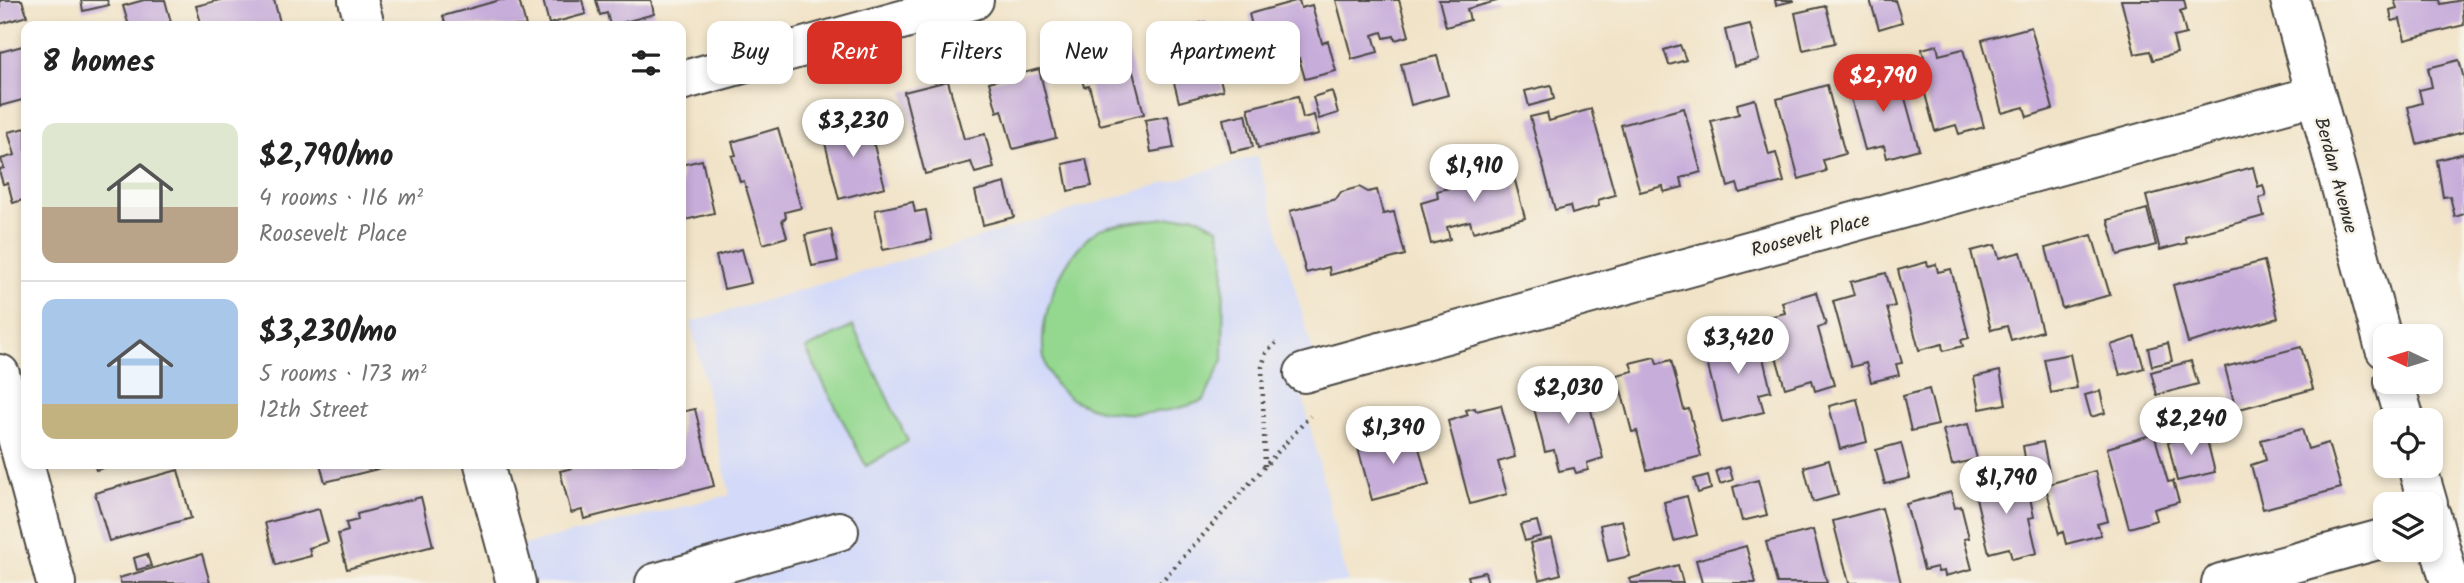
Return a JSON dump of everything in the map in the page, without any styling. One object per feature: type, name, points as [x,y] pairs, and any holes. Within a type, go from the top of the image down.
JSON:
[{"type":"street","points":[[358,0],[364,21]]},
{"type":"street","points":[[686,80],[974,0]]},
{"type":"street","name":"Berdan Avenue","points":[[2290,0],[2378,324]]},
{"type":"street","name":"Roosevelt Place","points":[[1304,373],[2316,95]]},
{"type":"street","points":[[0,374],[21,451]]},
{"type":"street","points":[[26,469],[57,583]]},
{"type":"street","points":[[485,469],[516,583]]},
{"type":"street","points":[[655,583],[839,531]]},
{"type":"street","points":[[2221,583],[2373,541]]},
{"type":"street","points":[[2443,559],[2450,583]]},
{"type":"path","points":[[1160,583],[1310,416]]},
{"type":"shaded area","points":[[1257,156],[1318,369],[1298,376],[1348,583],[516,583],[507,549],[730,495],[691,322]]},
{"type":"green space","points":[[1193,215],[1218,228],[1224,251],[1223,360],[1204,400],[1166,411],[1122,413],[1100,410],[1063,393],[1051,378],[1045,361],[1043,341],[1051,297],[1071,257],[1084,241],[1105,227]]},
{"type":"green space","points":[[853,326],[908,441],[866,466],[806,349]]},
{"type":"building","points":[[0,0],[22,0],[27,16],[0,24]]},
{"type":"building","points":[[81,0],[107,0],[109,5],[83,11]]},
{"type":"building","points":[[144,0],[165,0],[171,21],[128,21],[123,6]]},
{"type":"building","points":[[220,0],[274,0],[280,21],[200,21],[196,6]]},
{"type":"building","points":[[500,0],[519,0],[525,21],[444,21],[443,16]]},
{"type":"building","points":[[543,0],[582,0],[586,14],[560,21],[548,21]]},
{"type":"building","points":[[596,0],[651,0],[654,14],[628,21],[609,21],[607,13],[600,15]]},
{"type":"building","points":[[1299,0],[1301,8],[1312,5],[1322,43],[1328,41],[1336,71],[1305,79],[1300,62],[1300,21],[1251,21],[1249,14]]},
{"type":"building","points":[[1336,0],[1399,0],[1409,36],[1395,40],[1394,36],[1384,38],[1382,32],[1373,35],[1378,52],[1352,59]]},
{"type":"building","points":[[1439,0],[1497,1],[1467,9],[1470,20],[1446,27]]},
{"type":"building","points":[[1775,0],[1793,0],[1793,1],[1776,5]]},
{"type":"building","points":[[1870,0],[1895,0],[1902,22],[1879,29]]},
{"type":"building","points":[[2121,0],[2184,0],[2186,9],[2180,11],[2186,34],[2173,37],[2177,53],[2153,60],[2150,51],[2135,54]]},
{"type":"building","points":[[2394,0],[2440,0],[2441,4],[2462,0],[2464,25],[2405,40],[2400,19],[2392,21],[2390,10],[2397,8]]},
{"type":"building","points":[[1826,6],[1835,43],[1803,50],[1795,13]]},
{"type":"building","points":[[1750,24],[1759,60],[1734,66],[1725,30]]},
{"type":"building","points":[[2031,27],[2053,109],[2027,117],[2024,107],[2002,113],[1982,40]]},
{"type":"building","points":[[1680,45],[1686,60],[1669,65],[1664,50]]},
{"type":"building","points":[[1937,45],[1939,55],[1963,49],[1984,127],[1959,134],[1956,125],[1935,131],[1917,64],[1925,62],[1922,49]]},
{"type":"building","points":[[21,46],[21,100],[0,106],[0,52]]},
{"type":"building","points":[[1437,56],[1448,95],[1411,105],[1401,64]]},
{"type":"building","points":[[2459,60],[2464,79],[2464,132],[2417,144],[2408,107],[2422,103],[2419,90],[2432,87],[2428,68]]},
{"type":"building","points":[[1132,68],[1144,114],[1100,125],[1089,86],[1084,87],[1083,84],[1132,84]]},
{"type":"building","points":[[1039,69],[1040,84],[1043,84],[1056,138],[1013,149],[1002,110],[997,112],[990,84],[1026,84],[1026,72]]},
{"type":"building","points":[[1897,69],[1919,149],[1887,158],[1884,146],[1865,150],[1847,83]]},
{"type":"building","points":[[936,84],[949,84],[964,139],[985,134],[994,168],[975,173],[971,162],[925,174],[904,92]]},
{"type":"building","points":[[1174,84],[1221,84],[1223,90],[1179,102]]},
{"type":"building","points":[[1551,85],[1554,99],[1529,106],[1525,91]]},
{"type":"building","points":[[1827,85],[1845,154],[1823,160],[1826,171],[1799,179],[1777,99]]},
{"type":"building","points":[[1332,91],[1338,113],[1319,119],[1313,97]]},
{"type":"building","points":[[1298,96],[1303,118],[1314,115],[1319,134],[1258,148],[1248,108]]},
{"type":"building","points":[[1755,99],[1769,155],[1776,153],[1784,182],[1740,193],[1737,184],[1728,187],[1711,121],[1739,114],[1737,104]]},
{"type":"building","points":[[1684,108],[1701,172],[1681,178],[1683,187],[1664,192],[1663,186],[1640,192],[1621,125]]},
{"type":"building","points":[[1591,109],[1615,195],[1598,200],[1599,206],[1572,214],[1570,206],[1555,210],[1530,117],[1547,113],[1549,121]]},
{"type":"building","points":[[1246,114],[1253,147],[1231,152],[1223,119]]},
{"type":"building","points":[[1168,116],[1174,148],[1151,152],[1145,120]]},
{"type":"building","points":[[867,119],[885,187],[839,199],[822,131]]},
{"type":"building","points":[[778,128],[801,208],[785,212],[786,218],[782,220],[787,237],[763,244],[744,181],[740,182],[732,156],[736,155],[732,142]]},
{"type":"building","points":[[21,129],[21,201],[13,203],[8,183],[3,184],[0,174],[0,169],[4,168],[1,159],[15,155],[8,132]]},
{"type":"building","points":[[2464,153],[2464,214],[2455,217],[2450,196],[2443,197],[2437,160]]},
{"type":"building","points":[[1086,159],[1092,186],[1068,191],[1063,164]]},
{"type":"building","points":[[702,160],[714,213],[686,220],[686,164]]},
{"type":"building","points":[[1511,166],[1525,218],[1473,232],[1470,221],[1447,227],[1450,239],[1431,244],[1421,203],[1438,198],[1437,191],[1457,186],[1455,181]]},
{"type":"building","points":[[2253,167],[2258,187],[2263,185],[2266,196],[2259,198],[2264,216],[2185,237],[2187,243],[2160,250],[2146,196]]},
{"type":"building","points":[[1005,183],[1014,217],[983,225],[975,191]]},
{"type":"building","points":[[1359,187],[1368,192],[1377,190],[1383,214],[1394,212],[1405,255],[1330,275],[1329,267],[1306,273],[1290,211],[1336,199],[1341,192]]},
{"type":"building","points":[[913,202],[915,212],[926,210],[932,240],[883,250],[875,210]]},
{"type":"building","points":[[2147,209],[2156,245],[2118,255],[2108,220]]},
{"type":"building","points":[[831,229],[838,261],[812,266],[805,235]]},
{"type":"building","points":[[2092,235],[2110,295],[2062,308],[2046,248]]},
{"type":"building","points":[[1995,245],[1999,258],[2021,252],[2042,331],[2011,340],[2007,326],[1991,330],[1971,251]]},
{"type":"building","points":[[742,249],[751,283],[724,289],[716,256]]},
{"type":"building","points":[[2264,261],[2278,318],[2188,343],[2173,285]]},
{"type":"building","points":[[1927,262],[1928,266],[1936,264],[1938,272],[1951,269],[1969,338],[1961,340],[1963,346],[1943,351],[1942,344],[1919,350],[1898,270]]},
{"type":"building","points":[[1886,273],[1895,306],[1887,308],[1902,363],[1896,364],[1899,375],[1871,382],[1866,363],[1851,367],[1833,301],[1854,295],[1850,282]]},
{"type":"building","points":[[1816,292],[1826,325],[1818,328],[1834,385],[1815,391],[1812,380],[1785,388],[1765,318],[1785,313],[1782,302]]},
{"type":"building","points":[[1749,329],[1752,339],[1758,337],[1771,391],[1759,394],[1764,412],[1722,422],[1704,350],[1724,346],[1721,336]]},
{"type":"building","points":[[2135,337],[2144,368],[2120,375],[2111,345]]},
{"type":"building","points":[[2168,343],[2172,361],[2152,366],[2148,348]]},
{"type":"building","points":[[2301,347],[2313,389],[2236,410],[2225,367]]},
{"type":"building","points":[[2070,354],[2077,388],[2051,393],[2044,359]]},
{"type":"building","points":[[1655,357],[1657,364],[1671,360],[1684,410],[1689,409],[1701,456],[1647,470],[1637,431],[1632,432],[1617,375],[1633,371],[1630,363]]},
{"type":"building","points":[[2191,361],[2198,384],[2157,395],[2151,372]]},
{"type":"building","points":[[2000,371],[2006,404],[1980,409],[1974,377]]},
{"type":"building","points":[[1565,381],[1566,387],[1584,382],[1603,458],[1587,463],[1588,470],[1576,473],[1574,468],[1559,471],[1554,450],[1545,452],[1531,396],[1550,391],[1548,385]]},
{"type":"building","points":[[1929,389],[1938,425],[1911,431],[1903,396]]},
{"type":"building","points":[[2100,391],[2105,413],[2091,417],[2085,395]]},
{"type":"building","points":[[1857,399],[1867,442],[1840,449],[1829,406]]},
{"type":"building","points":[[1501,405],[1515,457],[1498,462],[1507,494],[1470,504],[1448,421],[1468,415],[1466,410],[1475,408],[1476,411]]},
{"type":"building","points":[[695,409],[714,486],[584,519],[582,510],[571,513],[560,471],[686,469],[686,411]]},
{"type":"building","points":[[1968,424],[1977,459],[1952,465],[1943,430]]},
{"type":"building","points":[[2302,429],[2308,449],[2328,443],[2341,488],[2263,509],[2251,465],[2266,460],[2261,440]]},
{"type":"building","points":[[1388,430],[1390,439],[1415,433],[1429,485],[1372,500],[1358,448],[1382,442],[1379,433]]},
{"type":"building","points":[[2205,433],[2215,472],[2177,481],[2168,442]]},
{"type":"building","points":[[2154,434],[2168,482],[2173,481],[2179,502],[2154,509],[2157,520],[2129,528],[2107,448]]},
{"type":"building","points":[[2043,442],[2050,477],[2029,481],[2023,446]]},
{"type":"building","points":[[1901,443],[1910,478],[1885,484],[1876,450]]},
{"type":"building","points":[[1829,460],[1838,495],[1813,502],[1804,467]]},
{"type":"building","points":[[1729,467],[1733,480],[1720,484],[1716,471]]},
{"type":"building","points":[[321,469],[378,469],[325,482]]},
{"type":"building","points":[[178,470],[191,518],[109,541],[95,493]]},
{"type":"building","points":[[2095,471],[2108,521],[2097,524],[2101,535],[2066,544],[2063,532],[2059,534],[2045,485]]},
{"type":"building","points":[[2020,474],[2023,490],[2028,488],[2034,517],[2029,518],[2037,553],[2012,559],[2009,548],[1989,553],[1973,485]]},
{"type":"building","points":[[1708,475],[1711,489],[1698,493],[1694,479]]},
{"type":"building","points":[[1758,480],[1767,515],[1742,521],[1733,487]]},
{"type":"building","points":[[1951,492],[1955,508],[1961,506],[1969,538],[1964,539],[1972,569],[1945,576],[1944,571],[1938,572],[1937,567],[1924,570],[1906,504]]},
{"type":"building","points":[[1687,496],[1697,535],[1674,541],[1664,502]]},
{"type":"building","points":[[421,497],[433,546],[347,569],[338,534],[348,531],[346,523],[358,520],[357,514]]},
{"type":"building","points":[[1882,508],[1901,583],[1849,583],[1833,521]]},
{"type":"building","points":[[319,509],[328,542],[309,548],[311,556],[276,565],[265,523]]},
{"type":"building","points":[[1622,520],[1630,556],[1608,561],[1600,525]]},
{"type":"building","points":[[1537,521],[1541,536],[1525,541],[1520,525]]},
{"type":"building","points":[[1813,530],[1827,583],[1777,583],[1766,542]]},
{"type":"building","points":[[1552,538],[1561,574],[1539,580],[1530,543]]},
{"type":"building","points":[[1746,546],[1756,583],[1702,583],[1696,560]]},
{"type":"building","points":[[147,554],[151,566],[137,570],[134,558]]},
{"type":"building","points":[[202,554],[210,583],[121,583],[119,578]]},
{"type":"building","points":[[1678,565],[1683,583],[1631,583],[1629,579]]},
{"type":"building","points":[[1485,572],[1488,583],[1470,583],[1468,576]]}]
